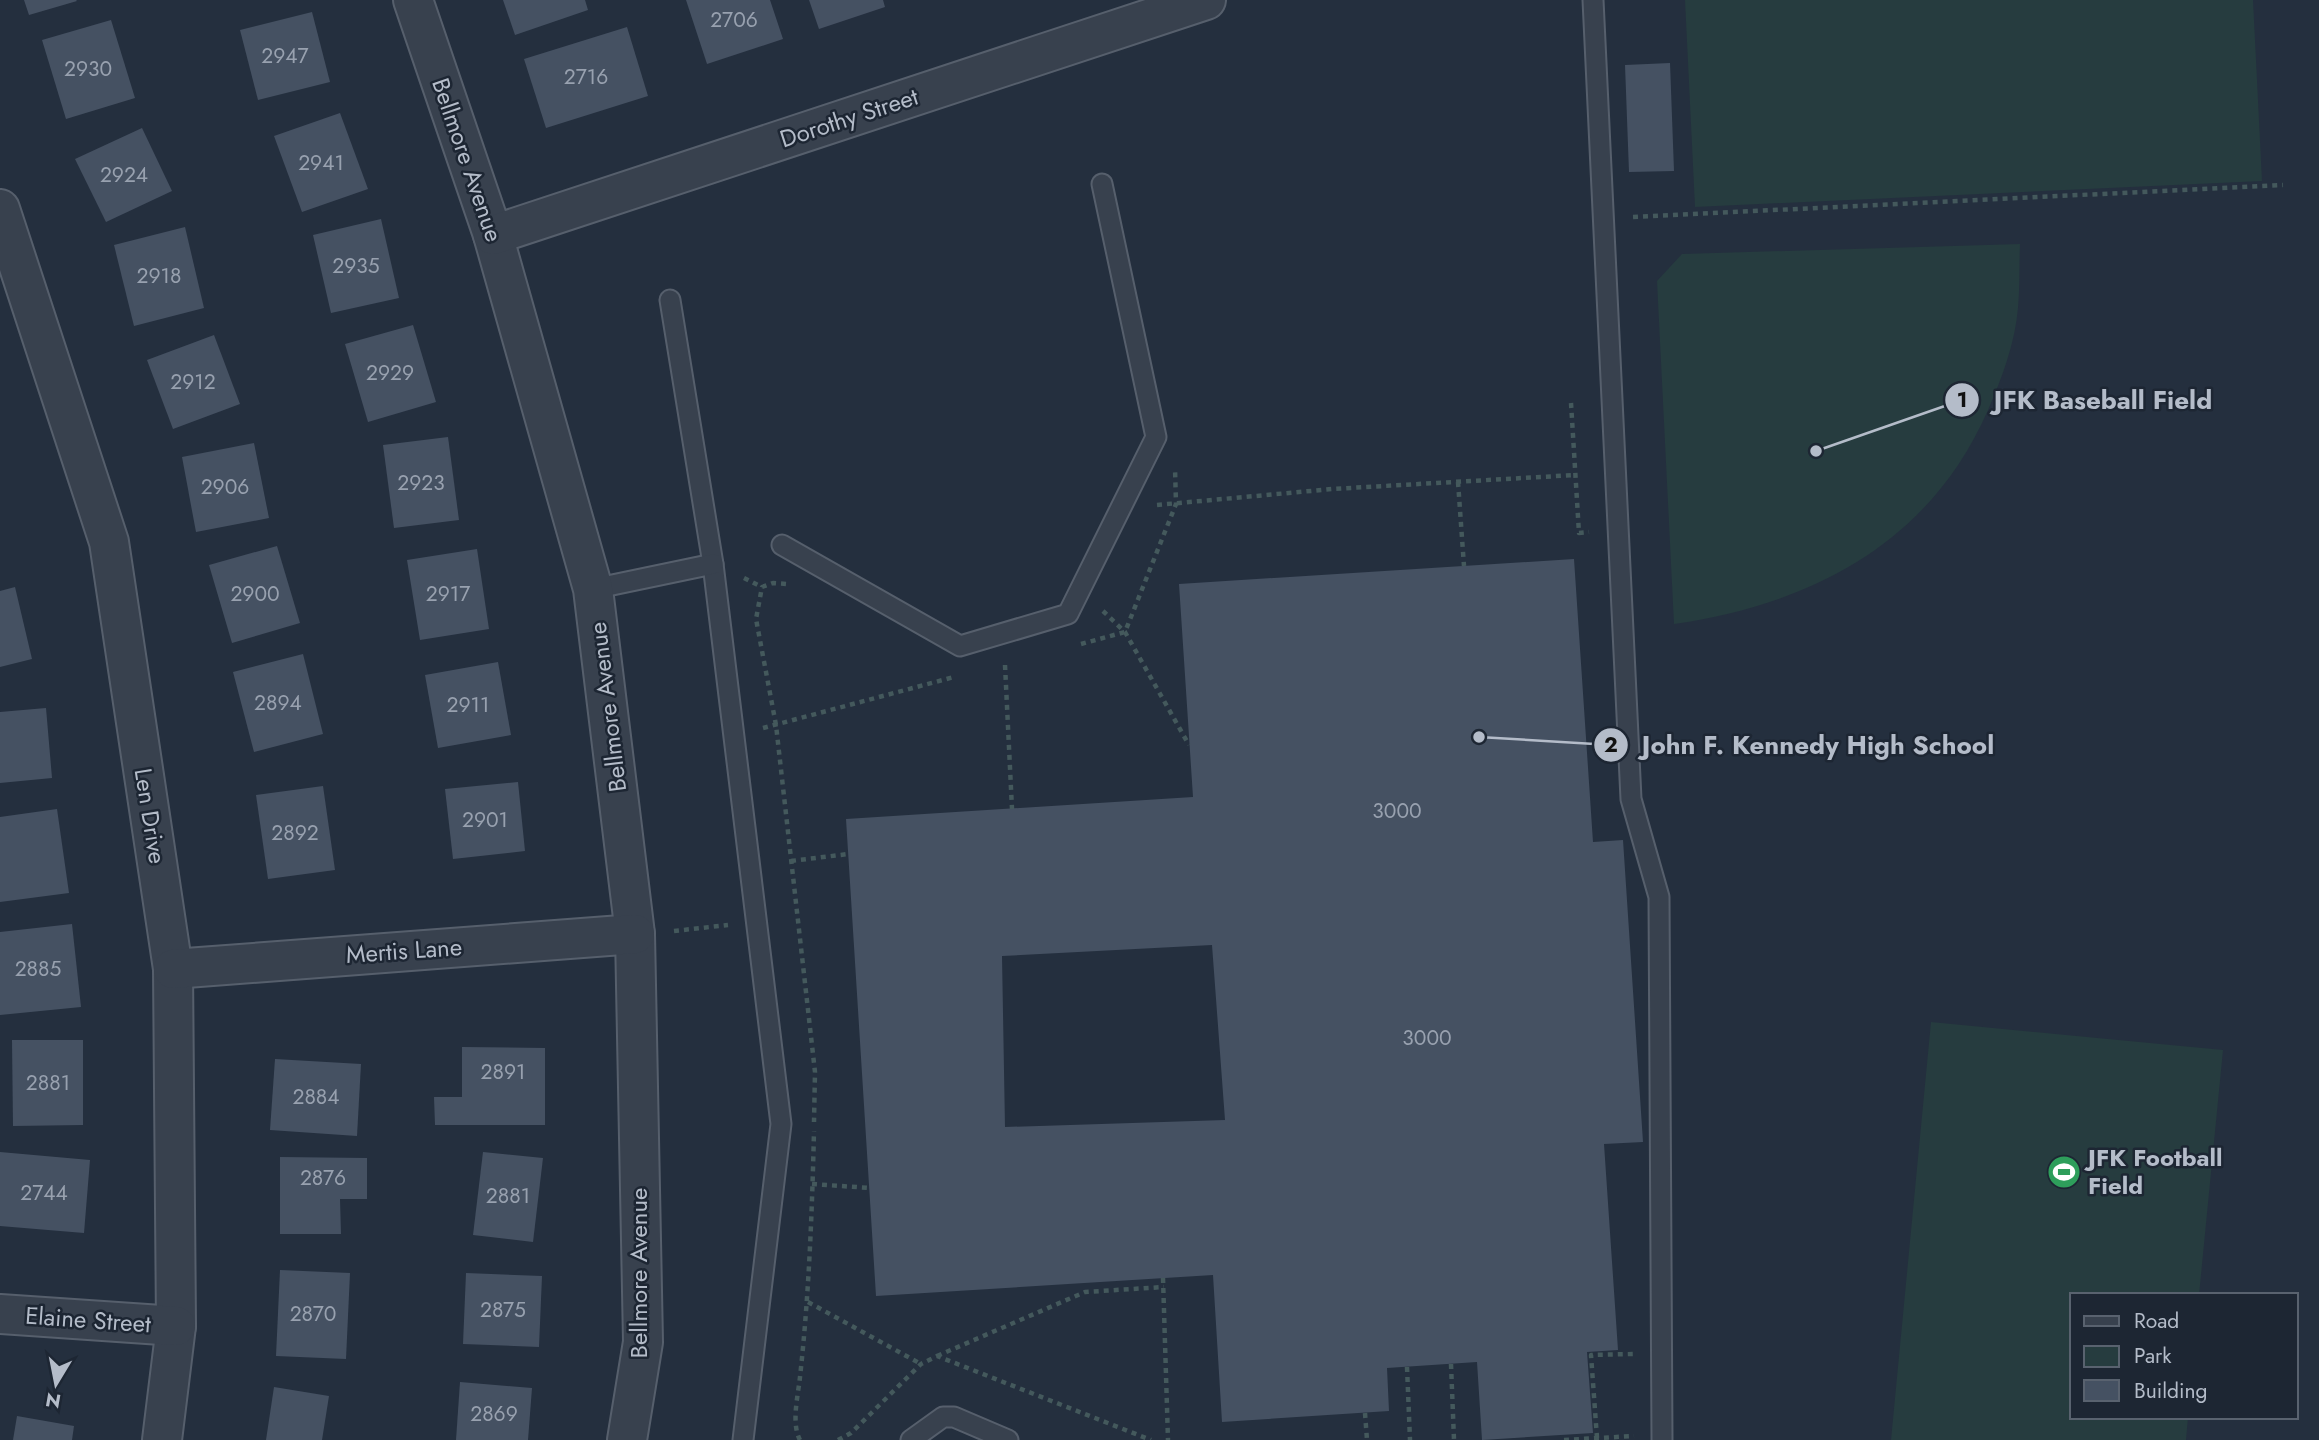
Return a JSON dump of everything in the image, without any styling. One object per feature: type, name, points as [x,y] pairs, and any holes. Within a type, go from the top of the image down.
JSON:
[{"type":"street","name":"Bellmore Avenue","points":[[413,0],[493,235],[593,589],[652,933],[643,1342],[627,1440]]},
{"type":"street","name":"Dorothy Street","points":[[493,235],[1206,0]]},
{"type":"street","name":"Len Drive","points":[[0,209],[109,542],[173,969],[176,1326],[162,1440]]},
{"type":"street","name":"Mertis Lane","points":[[173,969],[652,933]]},
{"type":"street","name":"Elaine Street","points":[[0,1314],[176,1326]]},
{"type":"lane","points":[[1593,0],[1631,799],[1659,897],[1662,1438]]},
{"type":"lane","points":[[782,545],[960,646],[1068,614],[1156,437],[1102,184]]},
{"type":"lane","points":[[670,300],[713,564],[781,1125],[743,1440]]},
{"type":"lane","points":[[593,589],[713,564]]},
{"type":"lane","points":[[911,1440],[943,1417],[954,1417],[1008,1440]]},
{"type":"path","points":[[1603,218],[2283,185]]},
{"type":"path","points":[[1570,404],[1579,533],[1618,531]]},
{"type":"path","points":[[1121,508],[1332,489],[1575,475]]},
{"type":"path","points":[[1458,482],[1464,566]]},
{"type":"path","points":[[794,588],[773,583],[762,587],[756,619],[776,725],[815,1072],[808,1303],[796,1409],[796,1433],[800,1440]]},
{"type":"path","points":[[1097,604],[1125,632],[1189,745]]},
{"type":"path","points":[[1005,664],[1012,808]]},
{"type":"path","points":[[940,672],[952,678]]},
{"type":"path","points":[[791,861],[848,854]]},
{"type":"path","points":[[652,933],[740,924]]},
{"type":"path","points":[[812,1184],[870,1188]]},
{"type":"path","points":[[1163,1278],[1168,1440]]},
{"type":"path","points":[[937,1356],[1084,1292],[1164,1287]]},
{"type":"path","points":[[808,1303],[921,1364]]},
{"type":"path","points":[[1597,1438],[1591,1355],[1662,1354]]},
{"type":"path","points":[[1451,1364],[1454,1440]]},
{"type":"path","points":[[1407,1367],[1410,1440]]},
{"type":"path","points":[[1365,1413],[1367,1440]]},
{"type":"path","points":[[1564,1440],[1662,1438]]},
{"type":"green space","points":[[1685,0],[2253,0],[2262,181],[1695,207]]},
{"type":"green space","points":[[2020,244],[2016,321],[2003,373],[1964,457],[1934,497],[1900,531],[1861,559],[1819,583],[1773,601],[1725,615],[1674,624],[1657,281],[1682,254]]},
{"type":"green space","name":"JFK Football Field","points":[[1931,1022],[2223,1050],[2199,1293],[2070,1293],[2070,1419],[2188,1419],[2186,1440],[1891,1440]]},
{"type":"building","points":[[24,0],[76,0],[77,1],[29,15]]},
{"type":"building","points":[[503,0],[585,0],[588,10],[515,35]]},
{"type":"building","points":[[686,0],[770,0],[783,39],[707,64]]},
{"type":"building","points":[[809,0],[883,0],[885,7],[819,29]]},
{"type":"building","points":[[312,12],[330,82],[258,100],[240,30]]},
{"type":"building","points":[[111,20],[135,98],[66,119],[42,40]]},
{"type":"building","points":[[627,27],[648,96],[546,128],[524,59]]},
{"type":"building","points":[[1670,63],[1674,171],[1629,172],[1625,65]]},
{"type":"building","points":[[340,113],[368,189],[302,212],[274,136]]},
{"type":"building","points":[[142,128],[172,191],[106,222],[75,159]]},
{"type":"building","points":[[381,219],[399,298],[331,313],[313,235]]},
{"type":"building","points":[[185,227],[204,308],[134,326],[114,245]]},
{"type":"building","points":[[413,325],[436,402],[368,422],[345,344]]},
{"type":"building","points":[[214,335],[240,404],[173,429],[147,360]]},
{"type":"building","points":[[448,437],[459,520],[394,528],[383,445]]},
{"type":"building","points":[[254,443],[269,518],[196,532],[182,457]]},
{"type":"building","points":[[277,546],[300,623],[232,643],[209,565]]},
{"type":"building","points":[[477,549],[489,629],[420,640],[407,560]]},
{"type":"building","points":[[1574,559],[1593,842],[1623,840],[1643,1142],[1604,1144],[1618,1350],[1587,1352],[1593,1433],[1482,1440],[1477,1362],[1387,1368],[1389,1411],[1222,1422],[1213,1275],[876,1296],[846,819],[1193,797],[1179,584]],"holes":[[[1212,945],[1225,1120],[1005,1127],[1002,956]]]},
{"type":"building","points":[[15,587],[32,659],[0,667],[0,591]]},
{"type":"building","points":[[303,654],[323,734],[254,752],[233,672]]},
{"type":"building","points":[[498,662],[511,735],[438,748],[425,675]]},
{"type":"building","points":[[46,708],[52,778],[0,783],[0,712]]},
{"type":"building","points":[[518,782],[525,851],[453,859],[445,789]]},
{"type":"building","points":[[323,786],[335,870],[268,879],[256,795]]},
{"type":"building","points":[[57,809],[69,893],[0,902],[0,817]]},
{"type":"building","points":[[72,924],[81,1007],[0,1015],[0,932]]},
{"type":"building","points":[[12,1040],[83,1040],[83,1125],[13,1126]]},
{"type":"building","points":[[462,1047],[545,1048],[545,1125],[435,1125],[434,1097],[462,1097]]},
{"type":"building","points":[[275,1059],[361,1064],[357,1136],[270,1130]]},
{"type":"building","points":[[0,1152],[90,1160],[84,1233],[0,1226]]},
{"type":"building","points":[[483,1152],[543,1158],[533,1242],[473,1235]]},
{"type":"building","points":[[280,1157],[367,1158],[367,1199],[340,1199],[341,1234],[280,1234]]},
{"type":"building","points":[[280,1270],[350,1273],[346,1359],[276,1356]]},
{"type":"building","points":[[466,1273],[542,1276],[539,1347],[463,1344]]},
{"type":"building","points":[[460,1382],[532,1388],[528,1440],[456,1440]]},
{"type":"building","points":[[274,1387],[329,1396],[322,1440],[266,1440]]},
{"type":"building","points":[[17,1416],[74,1426],[72,1440],[13,1440]]},
{"type":"place","name":"JFK Baseball Field","points":[[1816,451]]},
{"type":"place","name":"John F. Kennedy High School","points":[[1479,737]]},
{"type":"place","name":"JFK Football Field","points":[[2064,1172]]}]
